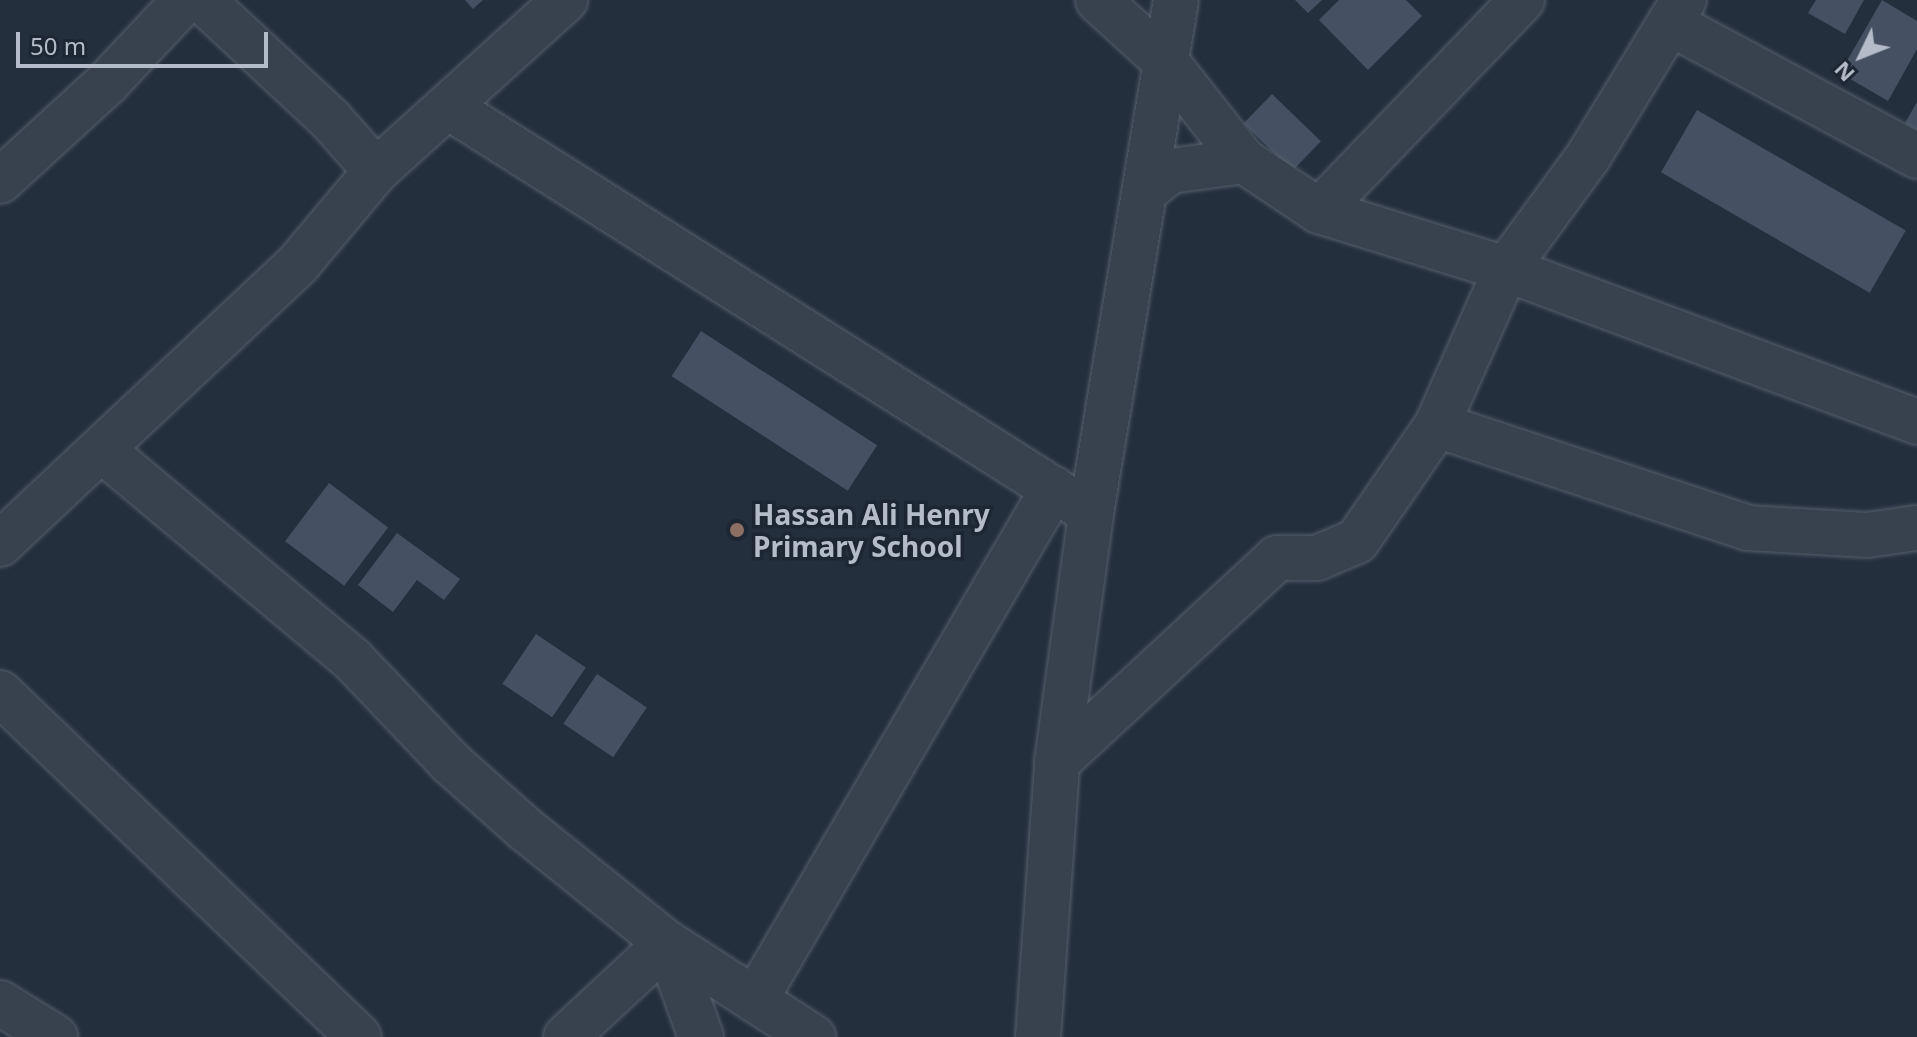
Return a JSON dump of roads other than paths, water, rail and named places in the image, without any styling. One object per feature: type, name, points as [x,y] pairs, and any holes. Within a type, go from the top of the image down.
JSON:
[{"type":"street","points":[[0,181],[107,83],[185,0]]},
{"type":"street","points":[[202,0],[330,119],[376,171]]},
{"type":"street","points":[[0,544],[298,264],[376,171],[450,108],[565,0]]},
{"type":"street","points":[[1098,0],[1168,64],[1244,161],[1319,211],[1506,269],[1917,422]]},
{"type":"street","points":[[1038,1037],[1057,762],[1091,513],[1168,64],[1176,0]]},
{"type":"street","points":[[1319,211],[1522,0]]},
{"type":"street","points":[[1057,762],[1277,558],[1317,558],[1357,541],[1437,425],[1506,269],[1588,157],[1677,12],[1917,156]]},
{"type":"street","points":[[450,108],[1091,513]]},
{"type":"street","points":[[1145,191],[1171,171],[1244,161]]},
{"type":"street","points":[[1437,425],[1748,528],[1867,535],[1917,528]]},
{"type":"street","points":[[102,450],[352,659],[451,763],[525,829],[667,943],[813,1037]]},
{"type":"street","points":[[755,1000],[1053,489]]},
{"type":"street","points":[[0,693],[359,1037]]},
{"type":"street","points":[[566,1037],[667,943]]},
{"type":"street","points":[[667,943],[701,1037]]},
{"type":"street","points":[[0,1003],[55,1037]]},
{"type":"place","name":"Hassan Ali Henry Primary School","points":[[737,530]]}]
